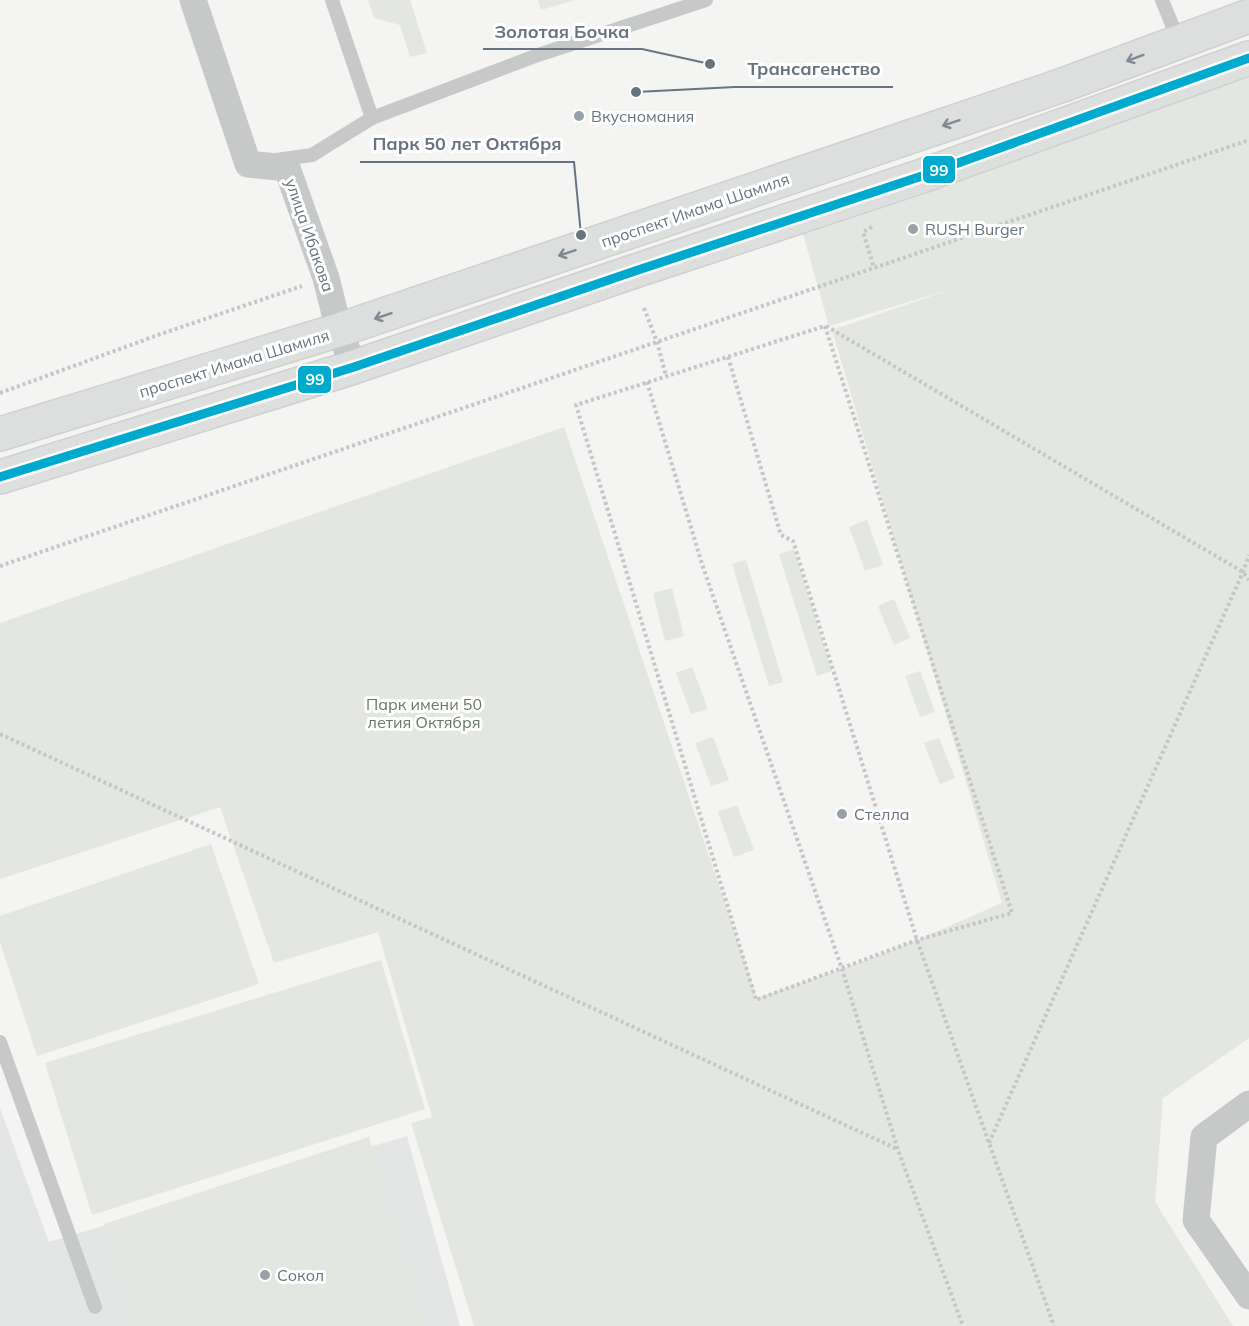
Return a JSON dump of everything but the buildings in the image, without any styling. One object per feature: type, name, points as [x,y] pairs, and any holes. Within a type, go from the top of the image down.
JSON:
[{"type":"main road","name":"проспект Имама Шамиля","points":[[0,434],[339,330],[1049,89],[1249,16]]},
{"type":"main road","points":[[0,477],[354,367],[922,176],[1249,58]]},
{"type":"street","points":[[193,0],[248,164]]},
{"type":"street","name":"улица Ибакова","points":[[248,164],[287,168],[326,278],[339,330],[354,367]]},
{"type":"street","points":[[1249,1104],[1204,1137],[1196,1220],[1249,1296]]},
{"type":"lane","points":[[332,0],[372,118]]},
{"type":"lane","points":[[248,164],[312,155],[372,118],[538,55],[706,0]]},
{"type":"lane","points":[[1162,0],[1179,42]]},
{"type":"lane","points":[[0,1042],[95,1307]]},
{"type":"path","points":[[0,566],[1249,140]]},
{"type":"path","points":[[873,227],[863,232],[874,268]]},
{"type":"path","points":[[0,393],[158,335],[326,278]]},
{"type":"path","points":[[644,308],[657,342],[666,376]]},
{"type":"path","points":[[825,326],[1012,913],[917,940],[756,1000],[576,405],[825,326],[1243,572],[1249,580]]},
{"type":"path","points":[[728,357],[781,535],[793,541],[917,940],[1054,1326]]},
{"type":"path","points":[[647,382],[702,564],[842,969],[898,1150],[963,1326]]},
{"type":"path","points":[[989,1143],[1249,555]]},
{"type":"path","points":[[0,734],[898,1150]]},
{"type":"shaded area","name":"Сокол","points":[[0,1108],[49,1242],[407,1136],[460,1326],[0,1326]]},
{"type":"green space","points":[[368,0],[410,0],[427,53],[410,57],[400,25],[374,18]]},
{"type":"green space","points":[[538,0],[575,0],[541,10]]},
{"type":"green space","name":"Парк имени 50 летия Октября","points":[[1249,77],[1249,1038],[1163,1098],[1155,1202],[1233,1326],[474,1326],[411,1123],[432,1117],[378,932],[274,963],[220,807],[0,879],[0,623],[564,427],[757,998],[917,940],[1002,903],[832,330],[955,288],[829,326],[803,234]]},
{"type":"green space","points":[[867,520],[883,565],[865,571],[849,527]]},
{"type":"green space","points":[[794,549],[832,671],[817,676],[779,554]]},
{"type":"green space","points":[[746,560],[783,682],[769,686],[732,564]]},
{"type":"green space","points":[[672,588],[684,636],[665,641],[653,593]]},
{"type":"green space","points":[[894,599],[910,638],[894,645],[878,606]]},
{"type":"green space","points":[[692,667],[708,709],[691,714],[676,673]]},
{"type":"green space","points":[[920,671],[935,712],[920,717],[905,676]]},
{"type":"green space","points":[[713,737],[729,780],[711,786],[695,743]]},
{"type":"green space","points":[[939,738],[955,778],[940,784],[924,743]]},
{"type":"green space","points":[[737,805],[754,850],[734,857],[718,812]]},
{"type":"green space","points":[[211,844],[259,984],[37,1056],[0,942],[0,916]]},
{"type":"green space","points":[[381,960],[425,1109],[92,1215],[45,1063]]},
{"type":"green space","name":"Сокол","points":[[369,1137],[426,1326],[134,1326],[104,1224]]},
{"type":"transit line","name":"99","points":[[0,477],[354,367],[922,176],[1249,58]]},
{"type":"place","name":"Золотая Бочка","points":[[710,64]]},
{"type":"place","name":"Трансагенство","points":[[636,92]]},
{"type":"place","name":"Вкусномания","points":[[579,116]]},
{"type":"place","name":"RUSH Burger","points":[[913,229]]},
{"type":"place","name":"Парк 50 лет Октября","points":[[581,235]]},
{"type":"place","name":"Стелла","points":[[842,814]]},
{"type":"place","name":"Сокол","points":[[265,1275]]}]
